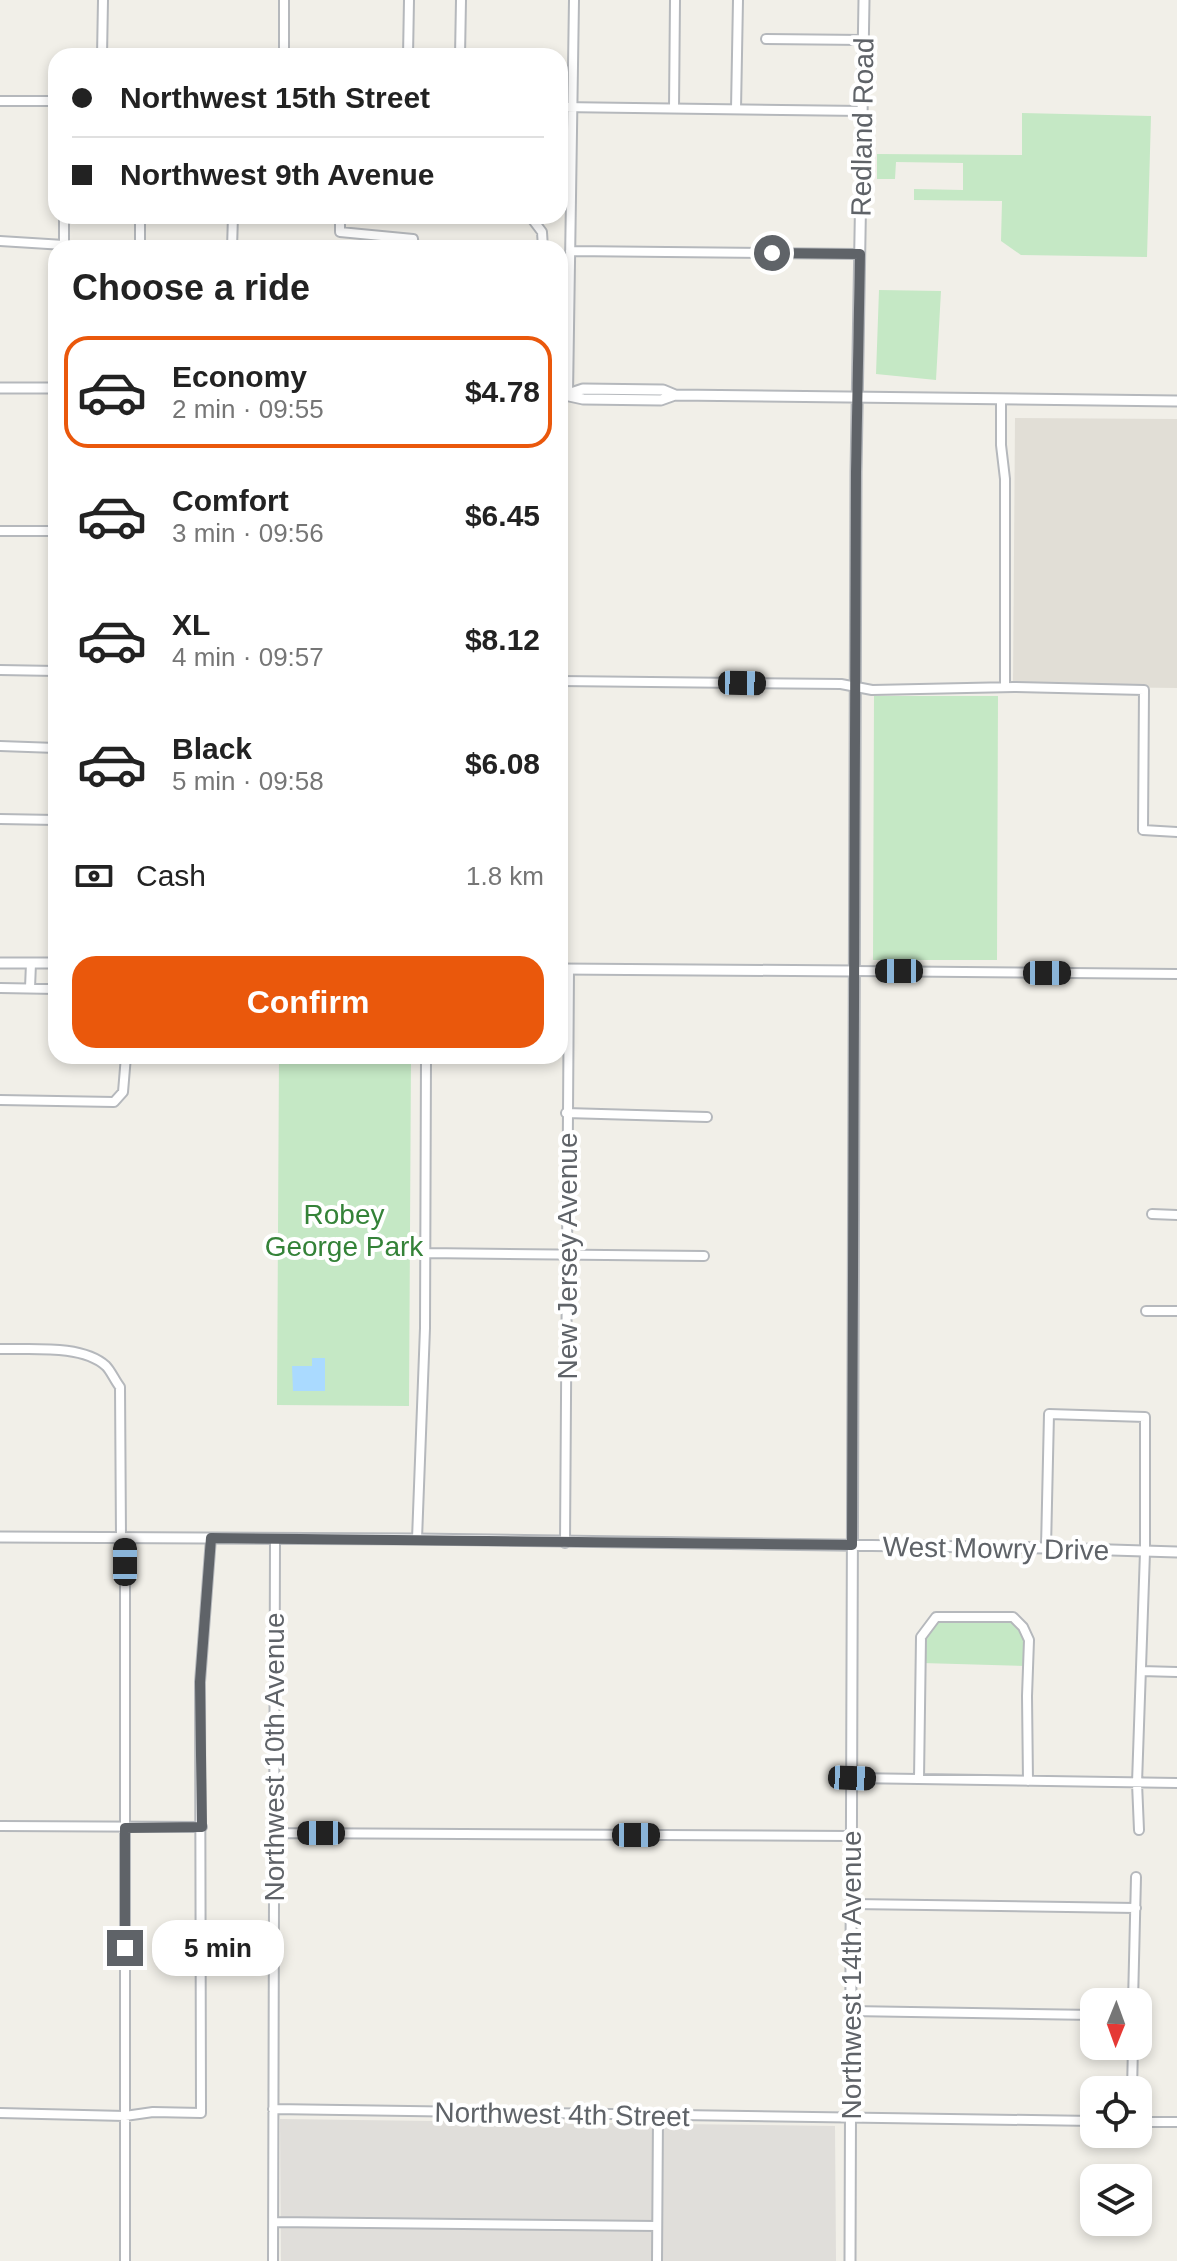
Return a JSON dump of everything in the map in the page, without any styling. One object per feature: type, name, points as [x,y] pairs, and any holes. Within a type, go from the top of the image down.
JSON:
[{"type":"street","points":[[102,48],[103,0]]},
{"type":"street","points":[[284,0],[284,48]]},
{"type":"street","points":[[408,48],[409,0]]},
{"type":"street","points":[[460,48],[461,0]]},
{"type":"street","points":[[568,299],[574,0]]},
{"type":"street","points":[[674,108],[675,0]]},
{"type":"street","points":[[736,109],[738,0]]},
{"type":"street","name":"Redland Road","points":[[855,971],[857,397],[864,0]]},
{"type":"street","points":[[766,39],[863,40]]},
{"type":"street","points":[[0,101],[48,101]]},
{"type":"street","points":[[568,107],[862,111]]},
{"type":"street","points":[[340,224],[340,232],[413,240]]},
{"type":"street","points":[[0,241],[48,245]]},
{"type":"street","points":[[570,251],[860,254]]},
{"type":"street","points":[[0,388],[48,388]]},
{"type":"street","points":[[568,395],[583,399],[661,400],[675,395],[1177,401]]},
{"type":"street","points":[[1001,399],[1005,479],[1005,687]]},
{"type":"street","points":[[0,531],[48,531]]},
{"type":"street","points":[[0,670],[48,671]]},
{"type":"street","points":[[568,681],[841,684],[888,690],[1005,687],[1144,690],[1143,830],[1177,832]]},
{"type":"street","points":[[0,746],[48,748]]},
{"type":"street","points":[[0,819],[48,820]]},
{"type":"street","points":[[0,963],[48,963]]},
{"type":"street","points":[[30,988],[31,963]]},
{"type":"street","points":[[568,969],[1177,974]]},
{"type":"street","name":"Northwest 14th Avenue","points":[[850,2261],[855,971]]},
{"type":"street","points":[[0,988],[48,989]]},
{"type":"street","points":[[0,1100],[114,1102],[123,1092],[125,1064]]},
{"type":"street","points":[[417,1539],[425,1328],[426,1064]]},
{"type":"street","name":"New Jersey Avenue","points":[[565,1064],[565,1543]]},
{"type":"street","points":[[566,1113],[707,1117]]},
{"type":"street","points":[[1152,1214],[1177,1215]]},
{"type":"street","points":[[425,1253],[704,1256]]},
{"type":"street","points":[[1146,1311],[1177,1311]]},
{"type":"street","points":[[0,1349],[66,1350],[88,1355],[106,1366],[120,1387],[125,1828],[125,2261]]},
{"type":"street","points":[[1046,1548],[1049,1414],[1145,1417],[1145,1552],[1137,1783],[1139,1830]]},
{"type":"street","name":"West Mowry Drive","points":[[0,1537],[417,1539],[1177,1552]]},
{"type":"street","points":[[0,2113],[125,2116],[153,2112],[201,2113],[200,1682],[211,1538]]},
{"type":"street","name":"Northwest 10th Avenue","points":[[273,2261],[275,1540]]},
{"type":"street","points":[[919,1779],[921,1637],[936,1617],[1013,1617],[1023,1627],[1029,1640],[1028,1781]]},
{"type":"street","points":[[1141,1671],[1177,1672]]},
{"type":"street","points":[[852,1778],[1177,1783]]},
{"type":"street","points":[[0,1826],[202,1827]]},
{"type":"street","points":[[274,1833],[852,1836]]},
{"type":"street","points":[[1133,1988],[1136,1877]]},
{"type":"street","points":[[852,1904],[1136,1908]]},
{"type":"street","points":[[850,2011],[1080,2015]]},
{"type":"street","name":"Northwest 4th Street","points":[[273,2109],[1080,2121]]},
{"type":"street","points":[[657,2261],[658,2116]]},
{"type":"street","points":[[1152,2122],[1177,2122]]},
{"type":"street","points":[[274,2222],[657,2226]]},
{"type":"shaded area","points":[[1015,418],[1177,419],[1177,688],[1013,686]]},
{"type":"shaded area","points":[[280,2119],[835,2126],[836,2261],[281,2261]]},
{"type":"green space","points":[[1022,113],[1151,116],[1147,257],[1021,255],[1001,241],[1002,201],[914,200],[914,189],[963,190],[963,163],[896,162],[895,179],[877,179],[877,154],[1022,155]]},
{"type":"green space","points":[[879,290],[941,291],[936,380],[876,374]]},
{"type":"green space","points":[[874,696],[998,696],[997,960],[873,960]]},
{"type":"green space","name":"Robey George Park","points":[[279,1064],[411,1064],[409,1406],[277,1405]]},
{"type":"green space","points":[[937,1618],[1013,1619],[1028,1641],[1027,1666],[922,1663],[923,1638]]},
{"type":"water","points":[[312,1358],[325,1358],[325,1391],[293,1391],[292,1366],[312,1366]]},
{"type":"route","points":[[125,1948],[125,1828],[202,1827],[200,1682],[211,1538],[852,1545],[856,472],[860,254],[772,253]]}]
